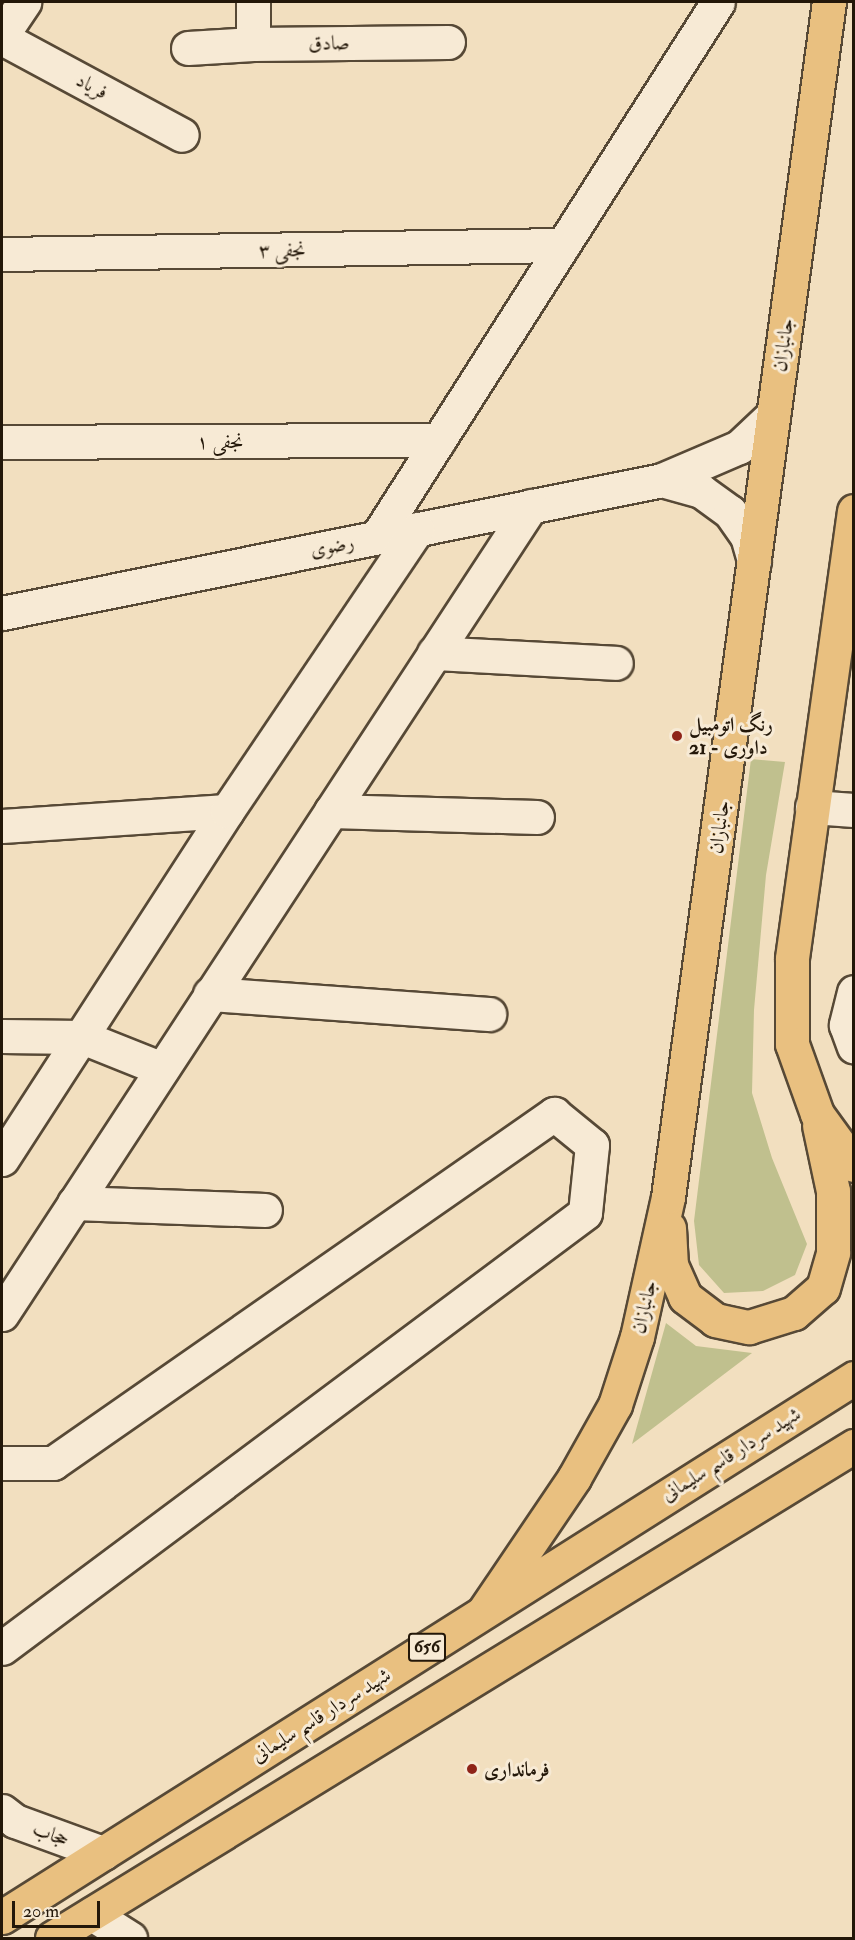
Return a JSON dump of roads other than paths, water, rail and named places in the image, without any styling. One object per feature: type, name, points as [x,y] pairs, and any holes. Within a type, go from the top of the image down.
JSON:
[{"type":"main road","name":"جانبازان","points":[[484,1611],[574,1478],[615,1405],[637,1337],[668,1197],[829,2]]},
{"type":"main road","points":[[668,1197],[672,1265],[686,1297],[716,1320],[749,1327],[794,1313],[823,1288],[833,1252],[833,1191],[817,1114],[792,1044],[792,959],[854,511]]},
{"type":"main road","points":[[817,1114],[854,1165]]},
{"type":"main road","name":"شهید سردار قاسم سلیمانی","points":[[2,1917],[854,1378]]},
{"type":"main road","name":"656","points":[[52,1938],[854,1446]]},
{"type":"street","name":"فریاد","points":[[24,2],[2,36],[182,135]]},
{"type":"street","points":[[253,2],[254,44]]},
{"type":"street","points":[[377,537],[718,2]]},
{"type":"street","name":"صادق","points":[[188,48],[254,44],[448,42]]},
{"type":"street","name":"نجفی ۳","points":[[2,254],[563,245]]},
{"type":"street","name":"رضوی","points":[[2,613],[662,480],[739,447],[773,414]]},
{"type":"street","name":"نجفی ۱","points":[[2,442],[439,440]]},
{"type":"street","points":[[662,480],[701,491],[730,512],[747,536],[754,561]]},
{"type":"street","points":[[2,1314],[531,506]]},
{"type":"street","points":[[2,1159],[227,811],[417,529]]},
{"type":"street","points":[[434,653],[616,663]]},
{"type":"street","points":[[812,807],[854,810]]},
{"type":"street","points":[[2,826],[227,811]]},
{"type":"street","points":[[331,811],[537,818]]},
{"type":"street","points":[[854,992],[846,1025],[854,1047]]},
{"type":"street","points":[[210,994],[489,1014]]},
{"type":"street","points":[[2,1036],[82,1037],[162,1069]]},
{"type":"street","points":[[2,1463],[52,1463],[554,1114],[592,1145],[585,1213],[2,1648]]},
{"type":"street","points":[[74,1203],[265,1210]]},
{"type":"street","name":"حجاب","points":[[2,1811],[15,1821],[103,1853]]},
{"type":"street","points":[[92,1914],[130,1938]]},
{"type":"place","name":"رنگ اتومبیل 21 - داوری","points":[[677,736]]},
{"type":"place","name":"فرمانداری","points":[[472,1769]]}]
